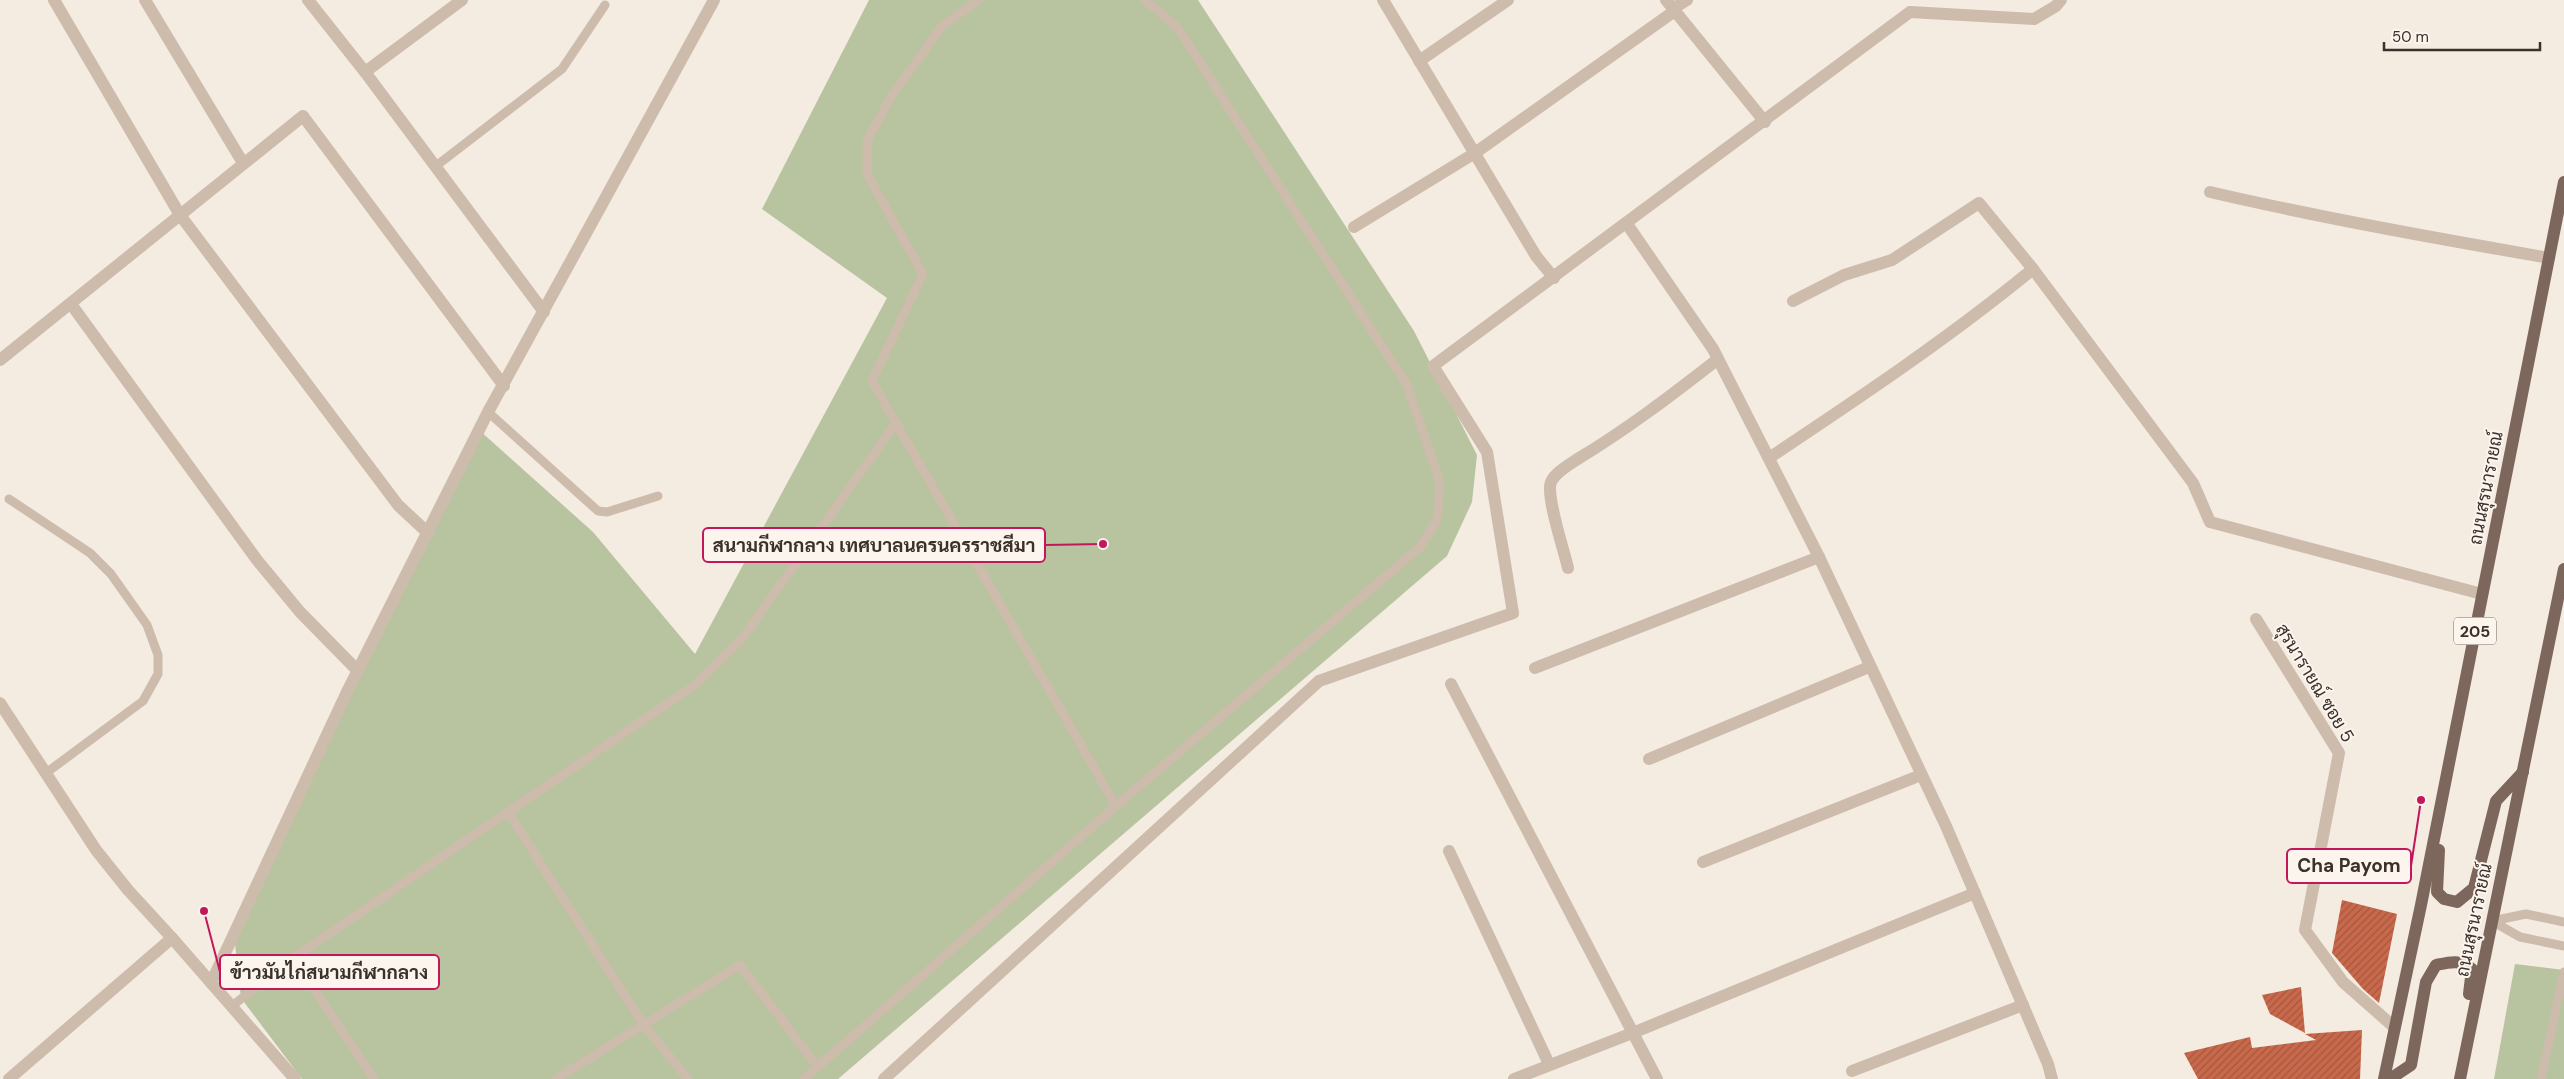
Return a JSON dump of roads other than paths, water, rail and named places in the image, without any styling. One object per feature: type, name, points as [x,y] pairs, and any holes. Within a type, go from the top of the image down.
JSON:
[{"type":"main road","name":"ถนนสุรนารายณ์","points":[[2384,1079],[2442,801],[2564,182]]},
{"type":"main road","name":"ถนนสุรนารายณ์","points":[[2460,1078],[2564,568]]},
{"type":"main road","name":"ถนนสุรนารายณ์","points":[[2442,801],[2436,892],[2444,899],[2457,902],[2474,888],[2496,801],[2523,772]]},
{"type":"main road","name":"ถนนสุรนารายณ์","points":[[2390,1079],[2410,1065],[2426,982],[2436,965],[2453,961],[2465,963],[2472,969],[2460,1078]]},
{"type":"street","points":[[54,0],[180,215],[398,505],[428,533]]},
{"type":"street","points":[[146,0],[243,162]]},
{"type":"street","points":[[308,0],[365,72],[544,312]]},
{"type":"street","points":[[365,72],[462,0]]},
{"type":"street","points":[[211,982],[358,671],[488,412],[504,386],[714,0]]},
{"type":"street","points":[[1383,0],[1536,256],[1554,278]]},
{"type":"street","points":[[1419,61],[1508,0]]},
{"type":"street","points":[[1354,227],[1475,153],[1672,6],[1686,0]]},
{"type":"street","points":[[2040,0],[2048,11]]},
{"type":"street","points":[[884,1079],[1318,681],[1513,613],[1487,452],[1433,366],[1765,122],[1910,12],[2034,19],[2048,11],[2061,0]]},
{"type":"street","points":[[1672,6],[1751,107],[1765,122]]},
{"type":"street","points":[[0,360],[243,162],[303,116],[504,386]]},
{"type":"street","points":[[2210,192],[2328,219],[2400,229],[2549,258]]},
{"type":"street","points":[[1793,301],[1844,275],[1892,260],[1979,203],[2033,269],[2193,483],[2210,522],[2482,594]]},
{"type":"street","points":[[1627,224],[1718,359],[1819,557],[1975,893],[2023,1005],[2052,1079]]},
{"type":"street","points":[[1769,458],[1887,380],[1985,309],[2033,269]]},
{"type":"street","points":[[71,304],[257,560],[300,612],[358,671]]},
{"type":"street","points":[[1568,568],[1553,507],[1550,486],[1553,479],[1568,465],[1618,435],[1718,359]]},
{"type":"street","points":[[1535,668],[1819,557]]},
{"type":"street","name":"สุรนารายณ์ ซอย 5","points":[[2256,619],[2340,753],[2305,930],[2343,982],[2394,1027]]},
{"type":"street","points":[[1649,759],[1869,667]]},
{"type":"street","points":[[1451,684],[1658,1079]]},
{"type":"street","points":[[0,703],[96,850],[128,890],[232,1006],[291,1078]]},
{"type":"street","points":[[1703,862],[1921,775]]},
{"type":"street","points":[[1449,851],[1549,1064]]},
{"type":"street","points":[[1514,1079],[1635,1032],[1975,893]]},
{"type":"street","points":[[9,1079],[172,938]]},
{"type":"street","points":[[1852,1071],[2023,1005]]},
{"type":"lane","points":[[979,0],[943,25],[892,95],[867,141],[866,174],[923,274],[872,381],[1116,806]]},
{"type":"lane","points":[[804,1079],[1116,806],[1420,546],[1437,520],[1440,483],[1407,385],[1177,27],[1145,0]]},
{"type":"lane","points":[[436,166],[562,69],[605,5]]},
{"type":"lane","points":[[488,412],[598,511],[607,512],[658,496]]},
{"type":"lane","points":[[232,1006],[293,958],[695,685],[741,640],[896,423]]},
{"type":"lane","points":[[9,499],[90,553],[106,569],[147,625],[158,655],[158,674],[143,701],[46,773]]},
{"type":"lane","points":[[508,812],[643,1024],[688,1079]]},
{"type":"lane","points":[[2492,921],[2526,914],[2564,922]]},
{"type":"lane","points":[[2492,921],[2520,937],[2564,946]]},
{"type":"lane","points":[[293,958],[374,1079]]},
{"type":"lane","points":[[556,1079],[740,965],[817,1066]]},
{"type":"lane","points":[[2541,1079],[2564,972]]},
{"type":"place","name":"สนามกีฬากลาง เทศบาลนครนครราชสีมา","points":[[1103,544]]},
{"type":"place","name":"Cha Payom","points":[[2421,800]]},
{"type":"place","name":"ข้าวมันไก่สนามกีฬากลาง","points":[[204,911]]}]
